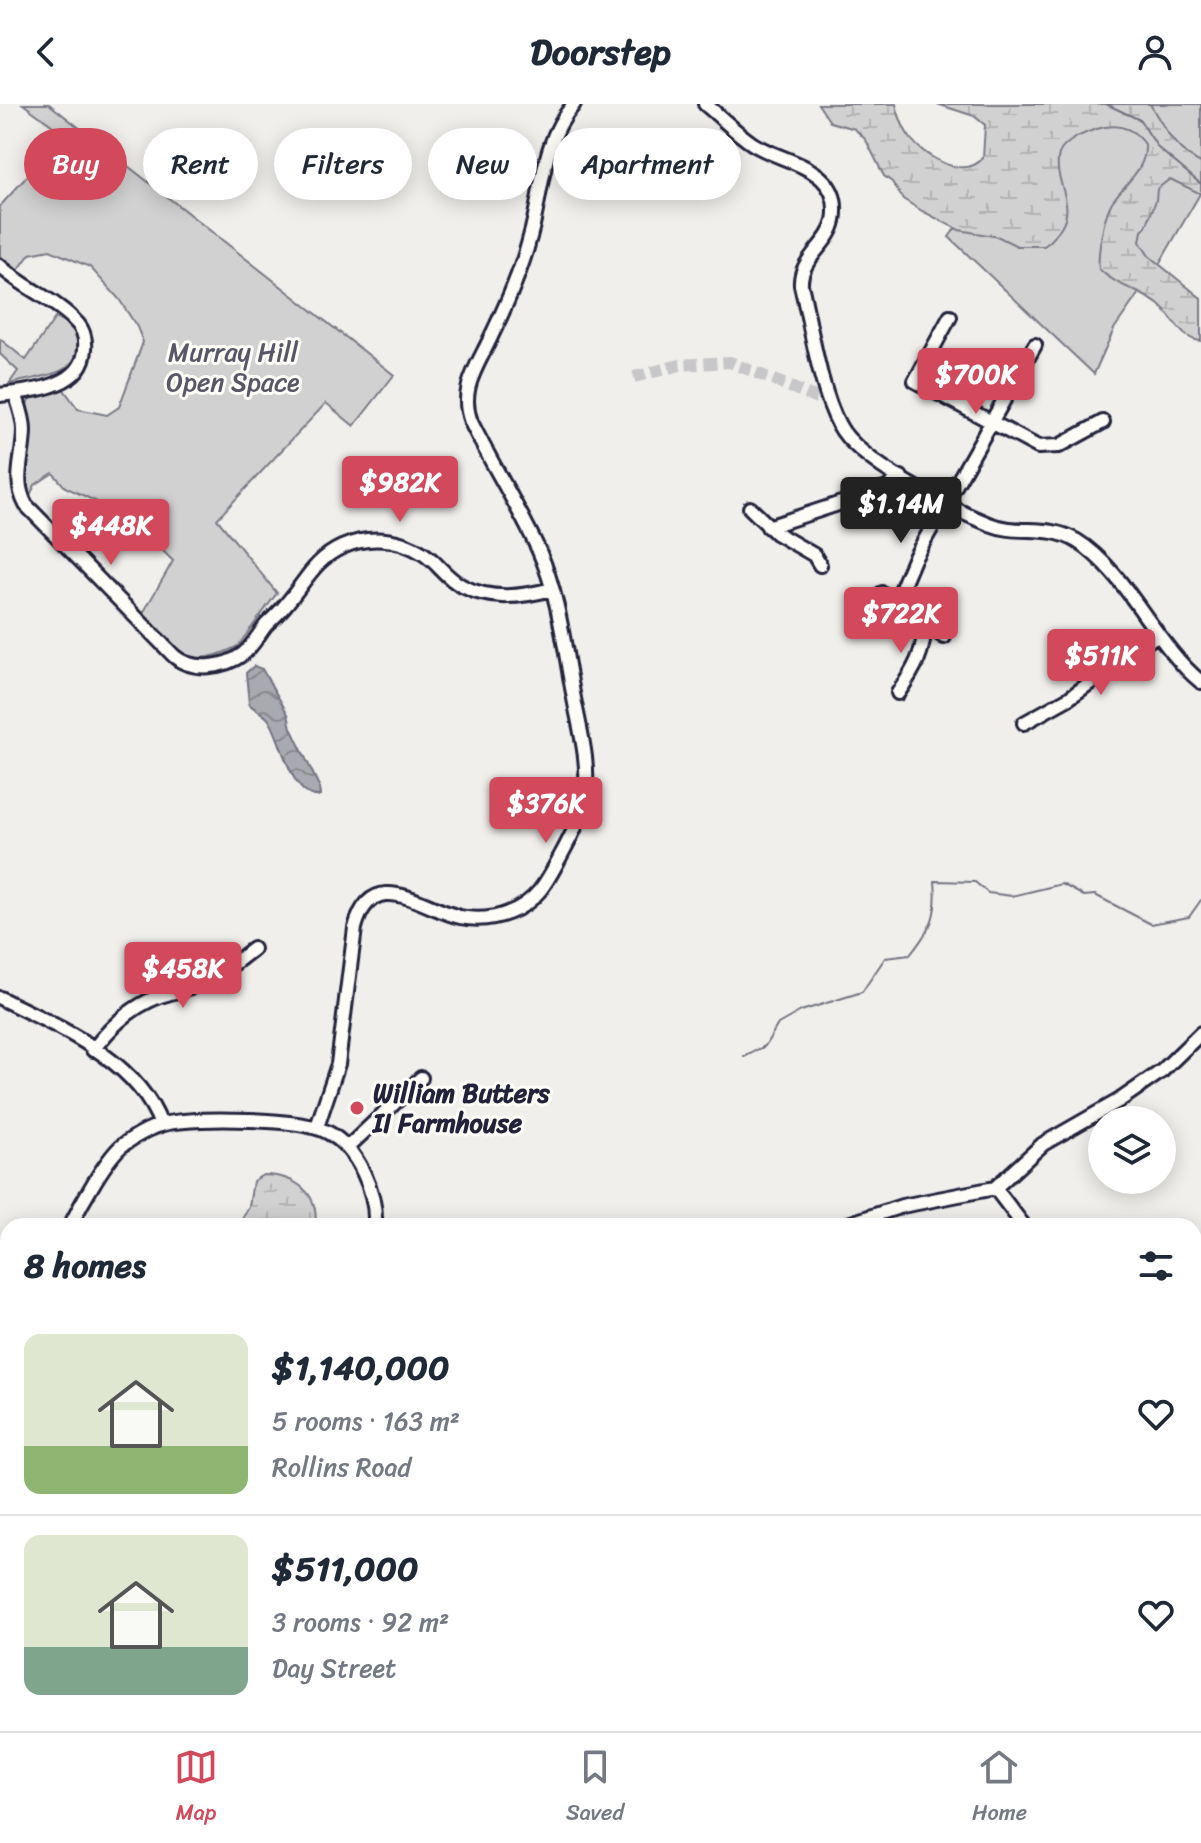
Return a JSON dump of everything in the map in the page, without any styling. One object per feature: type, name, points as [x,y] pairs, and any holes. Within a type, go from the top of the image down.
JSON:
[{"type":"street","points":[[317,1127],[338,1064],[353,936],[359,914],[366,903],[393,893],[411,897],[458,917],[485,919],[502,915],[526,904],[541,891],[574,831],[583,807],[586,769],[552,589],[540,553],[477,435],[465,402],[468,385],[504,308],[526,251],[550,145],[574,104]]},
{"type":"street","points":[[705,104],[751,143],[808,167],[829,187],[834,205],[833,225],[800,278],[829,403],[849,441],[901,477],[990,524],[1012,529],[1051,530],[1075,540],[1104,566],[1183,666],[1201,682]]},
{"type":"street","points":[[0,266],[73,318],[82,330],[86,345],[84,360],[64,382],[0,395]]},
{"type":"street","points":[[950,317],[915,381],[1034,445],[1051,447],[1063,444],[1103,422]]},
{"type":"street","points":[[896,602],[914,559],[1035,345]]},
{"type":"street","points":[[15,393],[24,427],[18,477],[26,505],[174,656],[186,664],[205,667],[242,655],[319,561],[359,541],[387,540],[413,547],[457,584],[479,593],[518,597],[552,589]]},
{"type":"street","points":[[768,527],[887,488],[901,477]]},
{"type":"street","points":[[750,508],[768,527],[814,555],[820,565]]},
{"type":"street","points":[[882,593],[944,637]]},
{"type":"street","points":[[898,693],[919,657],[925,637],[924,621]]},
{"type":"street","points":[[1024,723],[1069,698],[1158,634]]},
{"type":"street","points":[[93,1050],[105,1033],[133,1010],[146,1002],[189,989],[215,977],[253,949]]},
{"type":"street","points":[[0,998],[112,1061],[134,1081],[151,1104],[161,1125]]},
{"type":"street","points":[[866,1218],[902,1206],[995,1188],[1043,1144],[1120,1100],[1162,1071],[1201,1033]]},
{"type":"street","points":[[347,1148],[421,1078]]},
{"type":"street","points":[[75,1218],[115,1152],[140,1134],[161,1125],[217,1121],[317,1127],[333,1135],[347,1148],[361,1169],[373,1194],[374,1218]]},
{"type":"street","points":[[995,1188],[1018,1218]]},
{"type":"green space","name":"Murray Hill Open Space","points":[[23,104],[49,104],[80,128],[56,128]]},
{"type":"green space","points":[[818,104],[896,104],[904,127],[918,146],[946,164],[966,167],[983,158],[985,125],[974,116],[937,104],[1150,104],[1177,145],[1201,163],[1201,194],[1170,179],[1157,189],[1156,200],[1140,242],[1149,256],[1201,298],[1201,341],[1182,332],[1159,305],[1099,269],[1102,235],[1109,208],[1139,168],[1145,153],[1145,144],[1130,130],[1113,126],[1095,129],[1064,146],[1058,164],[1066,200],[1061,227],[1044,246],[1017,246],[999,237],[959,230],[903,199],[884,176],[866,140],[855,129],[830,122]]},
{"type":"green space","points":[[1044,104],[1201,104],[1201,192],[1161,261],[1114,329],[1094,374],[949,237]]},
{"type":"green space","name":"Murray Hill Open Space","points":[[127,165],[143,178],[143,200],[171,200],[394,375],[354,426],[326,403],[217,519],[277,593],[238,646],[206,657],[184,654],[142,615],[173,561],[129,517],[65,487],[53,473],[35,485],[29,497],[22,479],[26,408],[30,396],[62,387],[78,409],[107,415],[119,407],[143,342],[119,299],[90,267],[50,250],[30,254],[17,272],[0,256],[0,206],[24,180],[24,200],[127,200]]},
{"type":"green space","points":[[55,318],[77,333],[79,346],[75,359],[58,372],[9,384],[18,371],[0,354],[0,339],[26,360]]},
{"type":"green space","points":[[263,1175],[294,1182],[309,1195],[315,1218],[243,1218],[249,1207],[253,1181]]},
{"type":"water","points":[[254,666],[262,669],[288,714],[291,728],[319,786],[320,796],[310,795],[295,779],[269,720],[249,704],[246,673]]},
{"type":"waterway","points":[[1106,104],[1140,120],[1158,148],[1201,184]]},
{"type":"waterway","points":[[744,1057],[765,1046],[778,1024],[801,1011],[862,992],[885,958],[910,955],[932,921],[935,881],[975,882],[988,893],[1012,896],[1062,884],[1084,896],[1095,895],[1151,924],[1189,917],[1201,900]]},
{"type":"tunnel","points":[[634,377],[680,365],[730,362],[829,403]]},
{"type":"place","name":"William Butters II Farmhouse","points":[[357,1108]]}]
